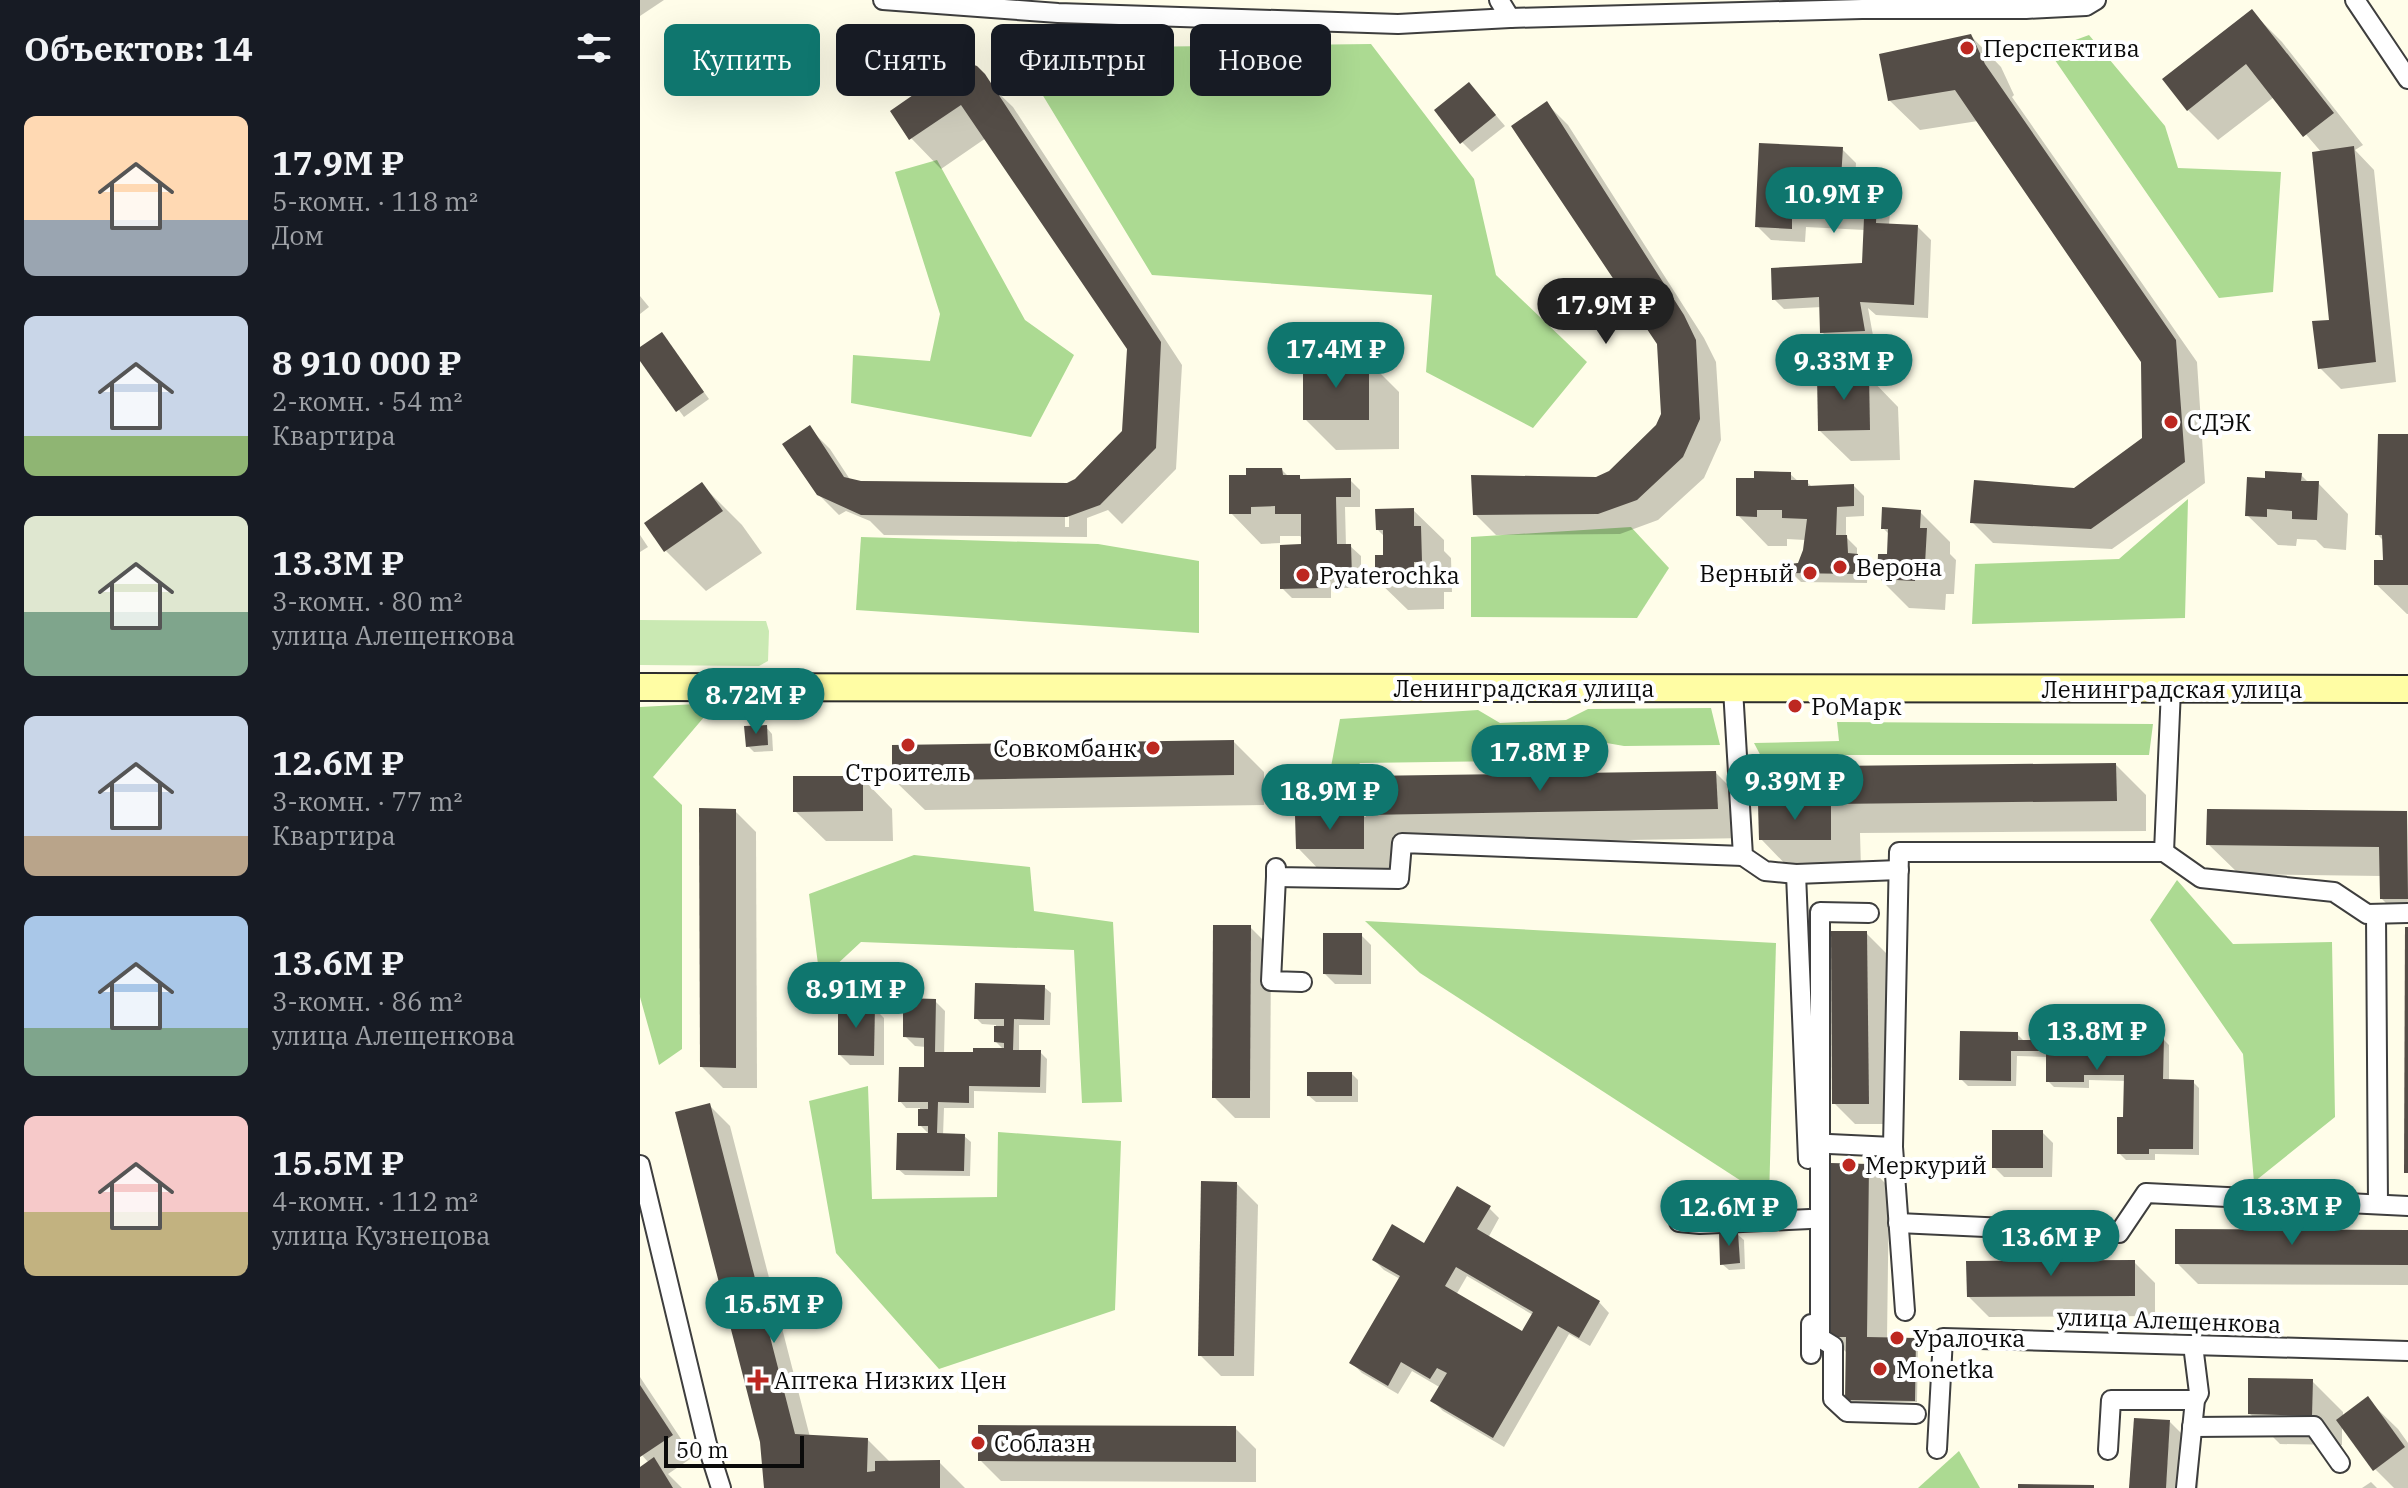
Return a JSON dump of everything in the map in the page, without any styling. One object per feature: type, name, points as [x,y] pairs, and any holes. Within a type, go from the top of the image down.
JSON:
[{"type":"main road","name":"Ленинградская улица","points":[[640,687],[2408,689]]},
{"type":"street","points":[[883,0],[1398,24],[1510,18],[2086,6],[2096,0]]},
{"type":"street","points":[[1499,0],[1510,18]]},
{"type":"street","points":[[2355,0],[2408,79]]},
{"type":"street","points":[[1733,689],[1743,856]]},
{"type":"street","points":[[2164,852],[2171,689]]},
{"type":"street","points":[[1302,982],[1271,981],[1276,872],[1399,879],[1402,843],[1743,856],[1765,871],[1796,874],[1899,870]]},
{"type":"street","points":[[1905,1311],[1893,1147],[1899,852],[2164,852],[2201,878],[2334,892],[2367,914],[2408,913]]},
{"type":"street","points":[[1796,874],[1814,1144],[1820,1338],[1833,1346],[1833,1399],[1847,1412],[1916,1414]]},
{"type":"street","points":[[1811,1354],[1810,1219],[1820,912],[1869,913]]},
{"type":"street","points":[[2376,914],[2378,1204]]},
{"type":"street","points":[[1814,1144],[1893,1147]]},
{"type":"street","points":[[640,1165],[707,1444],[721,1488]]},
{"type":"street","points":[[1898,1223],[2119,1233],[2146,1193],[2408,1206]]},
{"type":"street","points":[[1679,1222],[1700,1224],[1810,1219]]},
{"type":"street","name":"улица Алещенкова","points":[[1937,1449],[1943,1338],[2408,1351]]},
{"type":"street","points":[[2186,1488],[2195,1400],[2199,1393],[2193,1345]]},
{"type":"street","points":[[2108,1450],[2111,1400],[2195,1400]]},
{"type":"street","points":[[2192,1427],[2314,1426],[2340,1463]]},
{"type":"green space","points":[[2089,35],[2165,126],[2178,168],[2281,172],[2273,292],[2219,298],[2048,50]]},
{"type":"green space","points":[[1331,44],[1371,44],[1474,179],[1496,275],[1587,362],[1533,428],[1426,372],[1432,295],[1152,275],[1043,96],[1174,96],[1174,46],[1190,46],[1190,96],[1331,96]]},
{"type":"green space","points":[[937,160],[1025,320],[1074,355],[1031,437],[851,403],[853,355],[930,361],[940,314],[895,172]]},
{"type":"green space","points":[[2188,499],[2185,618],[1972,624],[1975,564],[2119,559]]},
{"type":"green space","points":[[1631,527],[1669,568],[1637,618],[1471,617],[1471,537]]},
{"type":"green space","points":[[861,537],[1098,544],[1199,561],[1199,633],[856,610]]},
{"type":"green space","points":[[640,620],[766,621],[769,631],[768,661],[759,666],[640,665]]},
{"type":"green space","points":[[716,703],[653,777],[682,805],[682,1049],[659,1065],[640,997],[640,707]]},
{"type":"green space","points":[[1711,708],[1720,745],[1624,746],[1601,742],[1584,760],[1360,763],[1344,788],[1327,788],[1340,719],[1478,710],[1500,723],[1566,720],[1588,709]]},
{"type":"green space","points":[[1837,722],[2153,724],[2149,755],[1816,755],[1783,798],[1754,743],[1839,741]]},
{"type":"green space","points":[[914,855],[1030,867],[1034,911],[1113,922],[1122,1102],[1082,1103],[1074,950],[861,942],[820,980],[809,894]]},
{"type":"green space","points":[[2177,880],[2233,944],[2332,942],[2335,1117],[2254,1182],[2243,1054],[2150,920]]},
{"type":"green space","points":[[1365,921],[1776,943],[1769,1199],[1420,973]]},
{"type":"green space","points":[[868,1086],[872,1199],[997,1197],[998,1132],[1121,1141],[1115,1310],[939,1369],[836,1253],[809,1101]]},
{"type":"green space","points":[[1959,1451],[1980,1488],[1918,1488]]},
{"type":"building","points":[[2252,9],[2334,113],[2303,137],[2246,64],[2187,111],[2162,79]]},
{"type":"building","points":[[1971,34],[1985,64],[2176,340],[2185,462],[2091,529],[1970,523],[1974,480],[2074,488],[2142,438],[2141,362],[1955,90],[1888,101],[1879,54]]},
{"type":"building","points":[[977,66],[991,83],[991,96],[999,96],[1161,342],[1156,448],[1100,505],[1067,517],[861,515],[817,495],[782,444],[810,425],[844,477],[861,481],[1067,483],[1075,479],[1122,431],[1127,349],[961,105],[909,140],[890,111],[912,96],[975,96]]},
{"type":"building","points":[[1469,82],[1496,115],[1460,144],[1434,110]]},
{"type":"building","points":[[1547,101],[1684,315],[1696,340],[1700,419],[1683,457],[1637,500],[1598,514],[1473,515],[1471,475],[1596,477],[1609,471],[1656,425],[1661,414],[1657,344],[1511,126]]},
{"type":"building","points":[[1759,143],[1843,147],[1841,179],[1878,181],[1876,223],[1918,225],[1914,305],[1860,302],[1865,331],[1820,333],[1819,297],[1772,300],[1771,268],[1862,263],[1864,218],[1792,214],[1792,229],[1755,227]]},
{"type":"building","points":[[2354,146],[2376,362],[2318,369],[2312,321],[2329,320],[2312,152]]},
{"type":"building","points":[[662,332],[704,392],[676,412],[640,361],[640,347]]},
{"type":"building","points":[[1369,359],[1369,420],[1303,420],[1303,360]]},
{"type":"building","points":[[1869,374],[1870,430],[1818,431],[1817,375]]},
{"type":"building","points":[[2378,434],[2408,434],[2408,585],[2374,585],[2374,560],[2383,560],[2382,535],[2375,535]]},
{"type":"building","points":[[1246,468],[1282,468],[1283,475],[1300,475],[1300,479],[1351,478],[1351,497],[1336,497],[1337,544],[1351,544],[1352,578],[1322,579],[1322,588],[1280,589],[1280,545],[1301,544],[1301,514],[1275,514],[1275,506],[1251,507],[1251,514],[1229,514],[1229,475],[1246,475]]},
{"type":"building","points":[[1754,471],[1791,472],[1791,480],[1808,480],[1808,486],[1854,484],[1854,506],[1837,507],[1836,535],[1847,535],[1848,553],[1858,554],[1857,574],[1789,573],[1789,564],[1798,563],[1803,550],[1807,519],[1782,518],[1782,510],[1757,510],[1757,517],[1736,516],[1736,478],[1754,478]]},
{"type":"building","points":[[2265,471],[2302,473],[2301,481],[2319,481],[2317,520],[2292,519],[2292,511],[2267,509],[2267,517],[2245,516],[2247,477],[2265,478]]},
{"type":"building","points":[[702,482],[723,511],[664,552],[644,523]]},
{"type":"building","points":[[1882,507],[1921,510],[1920,528],[1927,528],[1925,564],[1916,564],[1915,581],[1877,579],[1878,554],[1887,554],[1888,529],[1881,529]]},
{"type":"building","points":[[1414,508],[1414,526],[1421,526],[1422,562],[1414,562],[1414,580],[1375,580],[1375,555],[1383,555],[1383,530],[1376,530],[1375,509]]},
{"type":"building","points":[[767,725],[768,745],[746,747],[744,726]]},
{"type":"building","points":[[1234,740],[1234,775],[892,781],[892,745]]},
{"type":"building","points":[[2116,763],[2117,801],[1831,804],[1831,766]]},
{"type":"building","points":[[1716,771],[1718,809],[1364,815],[1364,776]]},
{"type":"building","points":[[793,776],[863,776],[863,811],[793,812]]},
{"type":"building","points":[[1758,804],[1831,804],[1831,840],[1759,840]]},
{"type":"building","points":[[699,808],[736,809],[736,1068],[700,1067]]},
{"type":"building","points":[[2207,809],[2407,811],[2408,899],[2380,899],[2379,847],[2206,845]]},
{"type":"building","points":[[1295,815],[1364,815],[1364,849],[1296,849]]},
{"type":"building","points":[[1213,925],[1251,925],[1250,1098],[1212,1098]]},
{"type":"building","points":[[2405,927],[2408,927],[2408,1173],[2404,1173]]},
{"type":"building","points":[[1831,931],[1867,931],[1869,1104],[1832,1104]]},
{"type":"building","points":[[1323,933],[1362,933],[1362,975],[1323,974]]},
{"type":"building","points":[[975,983],[1045,985],[1044,1020],[1014,1019],[1013,1050],[1041,1050],[1040,1087],[969,1086],[969,1103],[938,1102],[937,1133],[965,1134],[964,1171],[896,1170],[897,1133],[928,1133],[928,1126],[918,1126],[918,1109],[928,1109],[928,1102],[898,1102],[899,1067],[924,1067],[924,1038],[903,1037],[903,998],[936,999],[935,1052],[1004,1048],[1004,1043],[994,1042],[994,1026],[1004,1026],[1004,1019],[974,1019]]},
{"type":"building","points":[[838,1005],[875,1006],[874,1056],[838,1055]]},
{"type":"building","points":[[2048,1007],[2121,1008],[2121,1036],[2164,1037],[2163,1079],[2194,1080],[2193,1149],[2149,1149],[2149,1154],[2117,1154],[2117,1117],[2123,1117],[2124,1075],[2084,1075],[2084,1082],[2046,1082],[2046,1051],[2011,1051],[2011,1081],[1959,1080],[1960,1031],[2018,1032],[2018,1040],[2048,1040]]},
{"type":"building","points":[[1307,1072],[1352,1072],[1352,1096],[1307,1096]]},
{"type":"building","points":[[710,1103],[795,1434],[868,1438],[867,1472],[875,1471],[875,1461],[940,1460],[940,1488],[764,1488],[760,1442],[675,1112]]},
{"type":"building","points":[[1992,1130],[2043,1130],[2043,1168],[1992,1168]]},
{"type":"building","points":[[1830,1163],[1869,1164],[1867,1337],[1916,1338],[1915,1401],[1845,1400],[1846,1337],[1828,1337]]},
{"type":"building","points":[[1201,1181],[1237,1182],[1234,1356],[1198,1356]]},
{"type":"building","points":[[1457,1186],[1491,1206],[1477,1229],[1600,1301],[1579,1338],[1558,1326],[1493,1438],[1430,1401],[1447,1373],[1437,1368],[1430,1379],[1401,1362],[1388,1386],[1349,1363],[1400,1276],[1372,1260],[1392,1224],[1424,1243]],"holes":[[[1456,1267],[1533,1312],[1522,1331],[1445,1286]]]},
{"type":"building","points":[[2175,1229],[2408,1230],[2408,1265],[2175,1264]]},
{"type":"building","points":[[1738,1232],[1740,1263],[1720,1265],[1719,1233]]},
{"type":"building","points":[[2135,1260],[2135,1296],[1967,1297],[1966,1261]]},
{"type":"building","points":[[2248,1378],[2313,1379],[2312,1416],[2248,1414]]},
{"type":"building","points":[[640,1385],[673,1435],[640,1457]]},
{"type":"building","points":[[2368,1396],[2405,1447],[2373,1471],[2336,1420]]},
{"type":"building","points":[[2134,1418],[2170,1420],[2166,1488],[2129,1488]]},
{"type":"building","points":[[978,1425],[1236,1426],[1236,1462],[978,1461]]},
{"type":"building","points":[[654,1457],[673,1488],[640,1488],[640,1467]]},
{"type":"building","points":[[2018,1484],[2094,1485],[2094,1488],[2018,1488]]},
{"type":"place","name":"Перспектива","points":[[1967,48]]},
{"type":"place","name":"СДЭК","points":[[2171,422]]},
{"type":"place","name":"Верона","points":[[1840,567]]},
{"type":"place","name":"Верный","points":[[1810,573]]},
{"type":"place","name":"Pyaterochka","points":[[1303,575]]},
{"type":"place","name":"РоМарк","points":[[1795,706]]},
{"type":"place","name":"Строитель","points":[[908,745]]},
{"type":"place","name":"Совкомбанк","points":[[1153,748]]},
{"type":"place","name":"Меркурий","points":[[1849,1165]]},
{"type":"place","name":"Уралочка","points":[[1897,1338]]},
{"type":"place","name":"Monetka","points":[[1880,1369]]},
{"type":"place","name":"Аптека Низких Цен","points":[[758,1380]]},
{"type":"place","name":"Соблазн","points":[[978,1443]]}]
